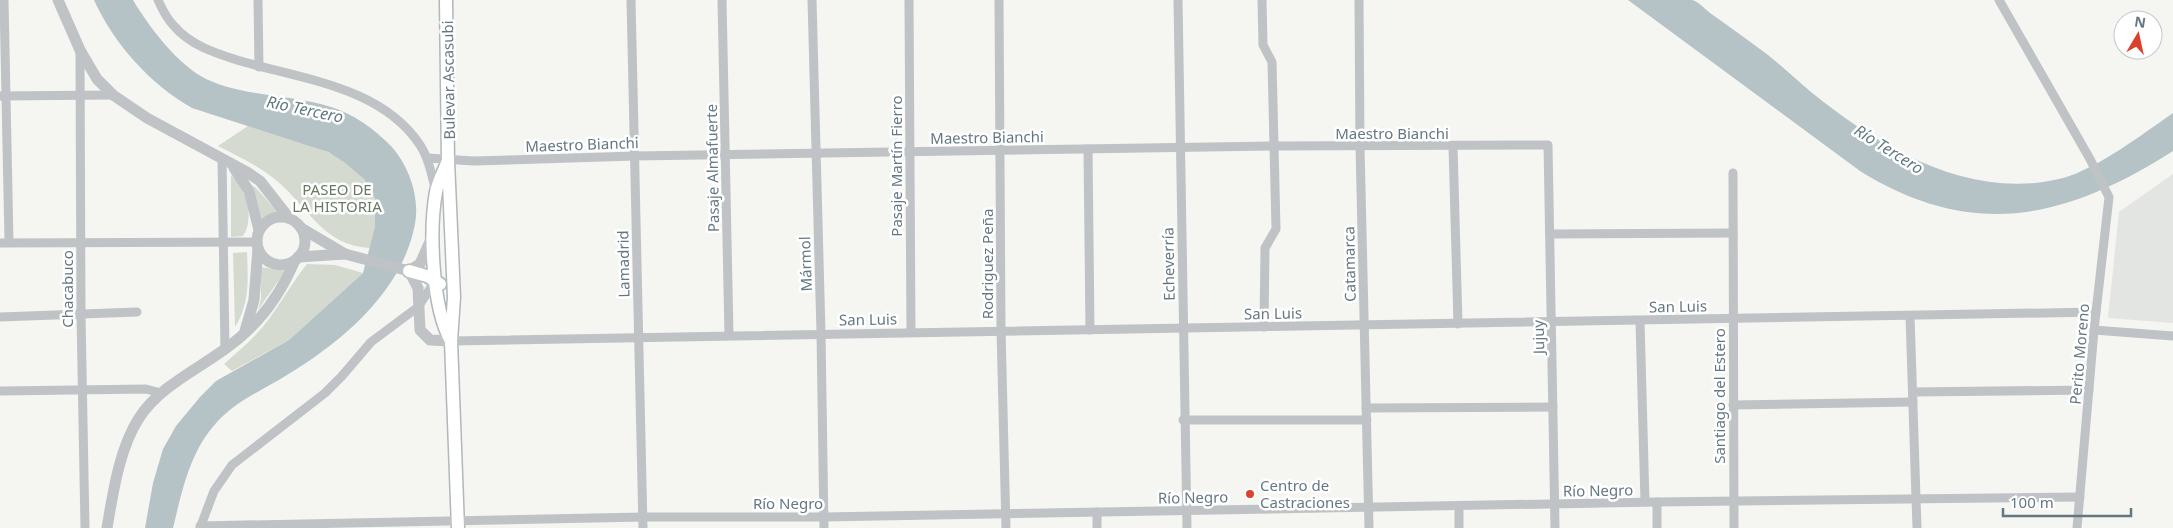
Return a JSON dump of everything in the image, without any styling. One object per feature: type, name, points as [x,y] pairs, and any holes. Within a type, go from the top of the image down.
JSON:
[{"type":"main road","name":"Bulevar Ascasubi","points":[[446,0],[448,161],[453,320]]},
{"type":"main road","points":[[448,161],[436,192],[433,233],[436,281],[441,318],[451,341]]},
{"type":"main road","points":[[409,271],[427,276],[446,290],[449,310],[453,320],[451,341],[456,525]]},
{"type":"street","points":[[4,0],[4,242],[223,242],[258,240]]},
{"type":"street","points":[[58,0],[80,50],[97,79],[113,95],[147,118],[247,172],[260,181],[289,218],[301,228],[345,254],[409,271],[418,288],[419,324],[424,336],[438,342],[451,341]]},
{"type":"street","points":[[158,0],[174,26],[190,40],[215,53],[335,86],[364,98],[406,126],[421,146],[427,158],[436,192]]},
{"type":"street","points":[[258,0],[259,66]]},
{"type":"street","name":"Lamadrid","points":[[631,0],[643,528]]},
{"type":"street","name":"Pasaje Almafuerte","points":[[722,0],[729,335]]},
{"type":"street","name":"Mármol","points":[[812,0],[824,528]]},
{"type":"street","name":"Pasaje Martín Fierro","points":[[909,0],[911,332]]},
{"type":"street","name":"Rodriguez Peña","points":[[999,0],[1001,330],[1006,528]]},
{"type":"street","name":"Echeverría","points":[[1178,0],[1186,528]]},
{"type":"street","points":[[1262,0],[1263,44],[1272,62],[1276,229],[1265,248],[1264,327]]},
{"type":"street","name":"Catamarca","points":[[1359,0],[1360,147],[1370,528]]},
{"type":"street","name":"Perito Moreno","points":[[1999,0],[2109,197],[2094,330],[2077,528]]},
{"type":"street","name":"Chacabuco","points":[[80,50],[80,242],[85,528]]},
{"type":"street","points":[[3,96],[113,95]]},
{"type":"street","name":"Maestro Bianchi","points":[[427,158],[448,161],[725,154],[1275,146],[1548,145]]},
{"type":"street","name":"Jujuy","points":[[1548,145],[1554,528]]},
{"type":"street","points":[[1453,146],[1458,324]]},
{"type":"street","points":[[1088,149],[1090,330]]},
{"type":"street","points":[[227,162],[244,181],[249,191],[258,240],[265,259],[272,263],[288,264],[297,259],[345,254]]},
{"type":"street","points":[[225,350],[223,242],[227,162]]},
{"type":"street","name":"Santiago del Estero","points":[[1732,174],[1734,528]]},
{"type":"street","points":[[244,333],[254,300],[258,240],[268,220],[282,216],[289,218]]},
{"type":"street","points":[[107,528],[115,481],[139,418],[161,393],[225,350],[264,314],[305,243],[301,228]]},
{"type":"street","points":[[409,271],[420,264],[433,233]]},
{"type":"street","points":[[1550,234],[1733,233]]},
{"type":"street","points":[[200,527],[214,491],[232,465],[325,392],[342,376],[371,342],[418,307],[436,281]]},
{"type":"street","points":[[0,317],[137,312]]},
{"type":"street","name":"San Luis","points":[[451,341],[638,336],[1182,329],[2096,312]]},
{"type":"street","points":[[1910,316],[1917,528]]},
{"type":"street","points":[[1640,320],[1645,502]]},
{"type":"street","points":[[2094,330],[2173,336]]},
{"type":"street","points":[[0,391],[146,388],[161,393]]},
{"type":"street","points":[[1733,405],[2089,390]]},
{"type":"street","points":[[1366,408],[1553,407]]},
{"type":"street","points":[[1183,420],[1367,420]]},
{"type":"street","name":"Río Negro","points":[[200,527],[576,523],[643,517],[1005,514],[1459,507],[1645,502],[2080,498]]},
{"type":"street","points":[[1657,502],[1657,528]]},
{"type":"street","points":[[1459,507],[1459,528]]},
{"type":"street","points":[[1097,512],[1097,528]]},
{"type":"shaded area","points":[[2173,174],[2173,323],[2108,318],[2119,212]]},
{"type":"green space","name":"PASEO DE LA HISTORIA","points":[[248,126],[321,149],[339,158],[354,169],[366,182],[374,198],[376,223],[371,248],[355,246],[341,241],[329,233],[277,181],[256,166],[218,146]]},
{"type":"green space","points":[[231,175],[241,188],[247,204],[247,229],[243,236],[231,237]]},
{"type":"green space","points":[[253,185],[278,212],[262,219]]},
{"type":"green space","points":[[247,252],[248,281],[246,300],[235,327],[233,253]]},
{"type":"green space","points":[[307,264],[335,265],[363,273],[289,340],[232,371],[224,364],[261,329]]},
{"type":"green space","points":[[261,267],[285,271],[258,310],[261,299]]},
{"type":"water","name":"Río Tercero","points":[[94,0],[133,0],[147,22],[175,55],[195,73],[206,79],[236,89],[331,107],[356,118],[378,134],[397,154],[412,182],[416,203],[415,224],[408,249],[384,293],[367,312],[329,347],[308,362],[241,402],[224,415],[208,433],[188,472],[173,528],[145,528],[153,483],[163,449],[176,426],[216,381],[289,340],[363,273],[375,227],[375,199],[364,179],[344,162],[328,152],[192,108],[177,98],[135,62],[112,32]]},
{"type":"water","name":"Río Tercero","points":[[1628,0],[1692,0],[1697,2],[1768,55],[1838,113],[1897,150],[1928,165],[1961,176],[1995,183],[2029,183],[2063,178],[2105,159],[2173,113],[2173,151],[2095,193],[2057,206],[2019,213],[1980,213],[1942,207],[1902,193],[1860,171]]},
{"type":"place","name":"Centro de Castraciones","points":[[1250,494]]}]
